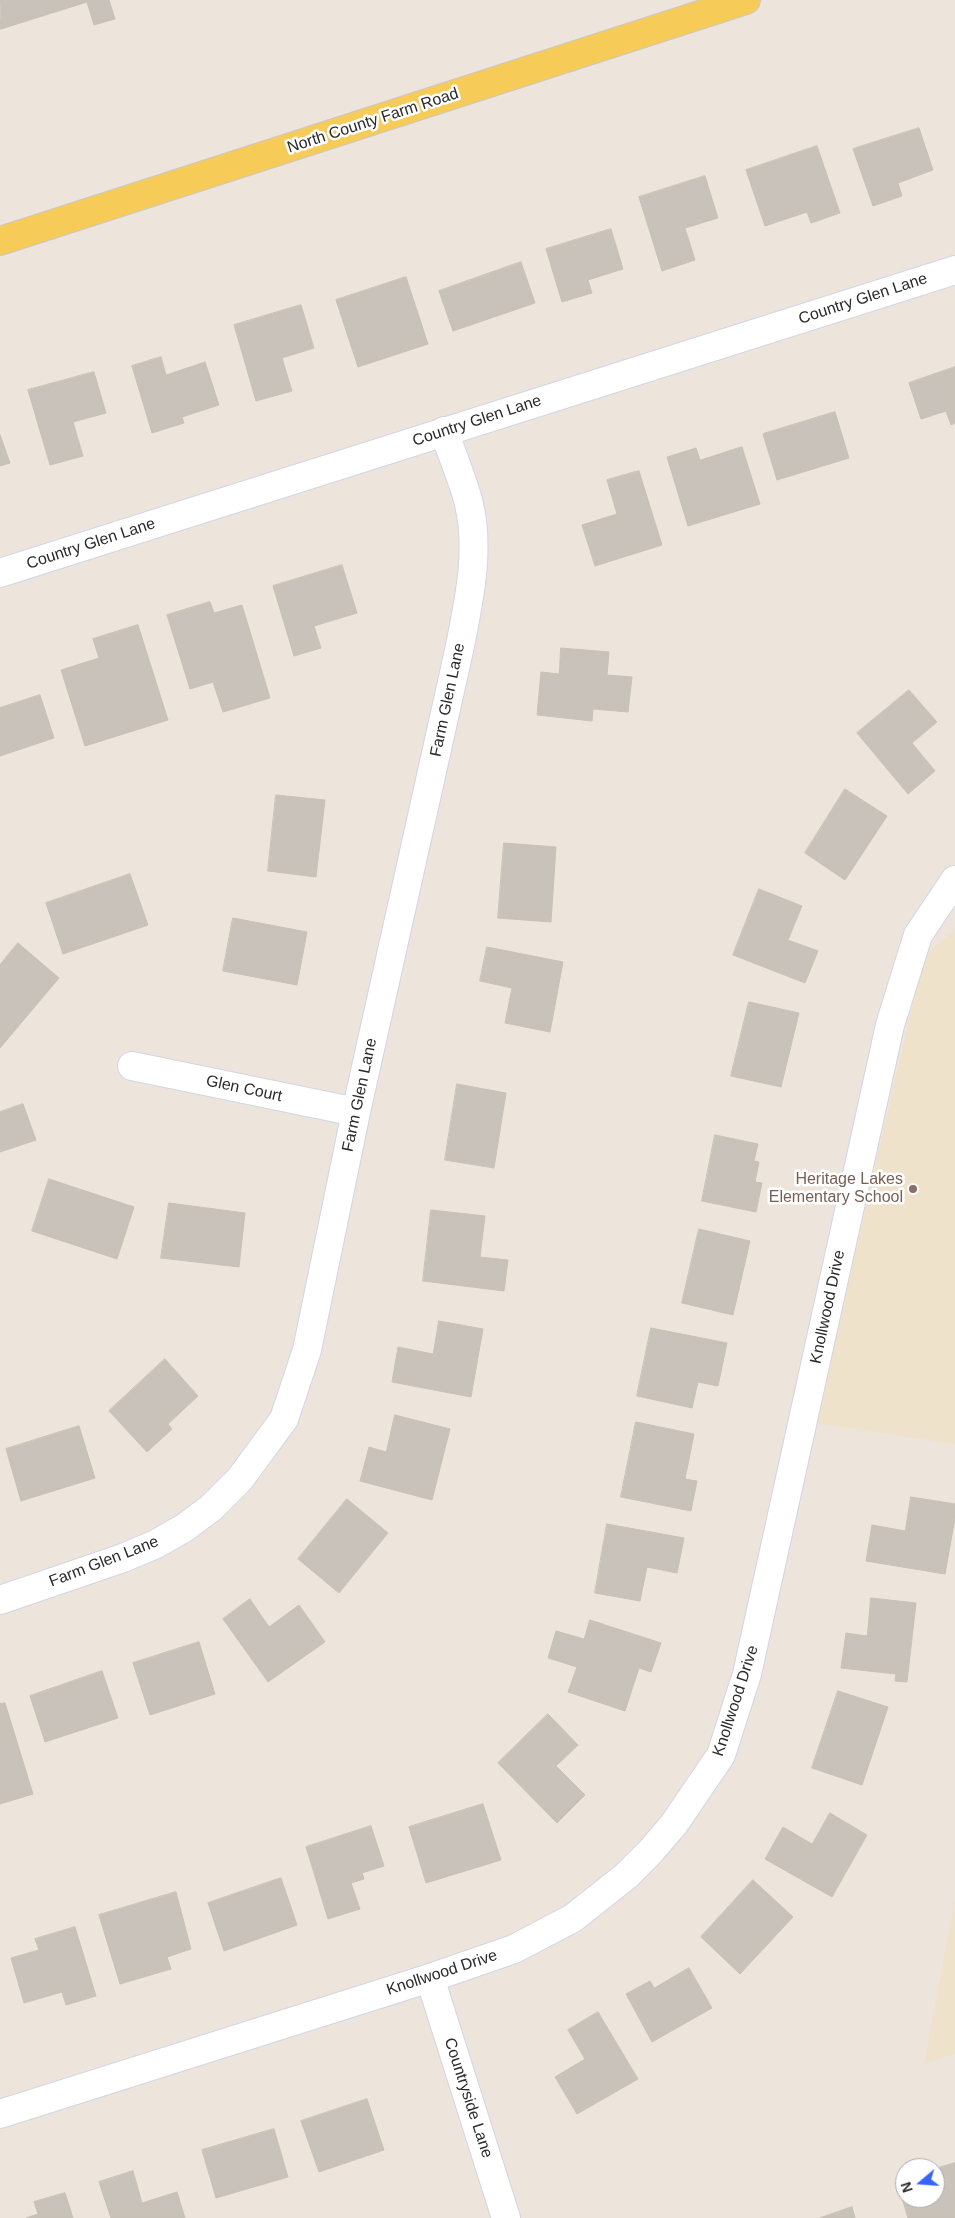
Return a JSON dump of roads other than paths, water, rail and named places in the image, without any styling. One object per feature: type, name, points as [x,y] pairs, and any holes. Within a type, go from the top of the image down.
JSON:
[{"type":"main road","name":"North County Farm Road","points":[[0,241],[746,0]]},
{"type":"street","name":"Country Glen Lane","points":[[0,573],[955,270]]},
{"type":"street","name":"Farm Glen Lane","points":[[0,1600],[123,1558],[156,1544],[184,1528],[211,1508],[240,1479],[284,1419],[307,1350],[356,1112],[460,646],[470,593],[472,533],[469,504],[444,431]]},
{"type":"street","name":"Knollwood Drive","points":[[0,2114],[430,1978],[514,1949],[574,1918],[626,1876],[674,1824],[721,1755],[747,1674],[758,1633],[890,1025],[918,935],[955,880]]},
{"type":"street","name":"Glen Court","points":[[132,1066],[356,1112]]},
{"type":"street","name":"Countryside Lane","points":[[430,1978],[506,2218]]},
{"type":"place","name":"Heritage Lakes Elementary School","points":[[913,1189]]}]
